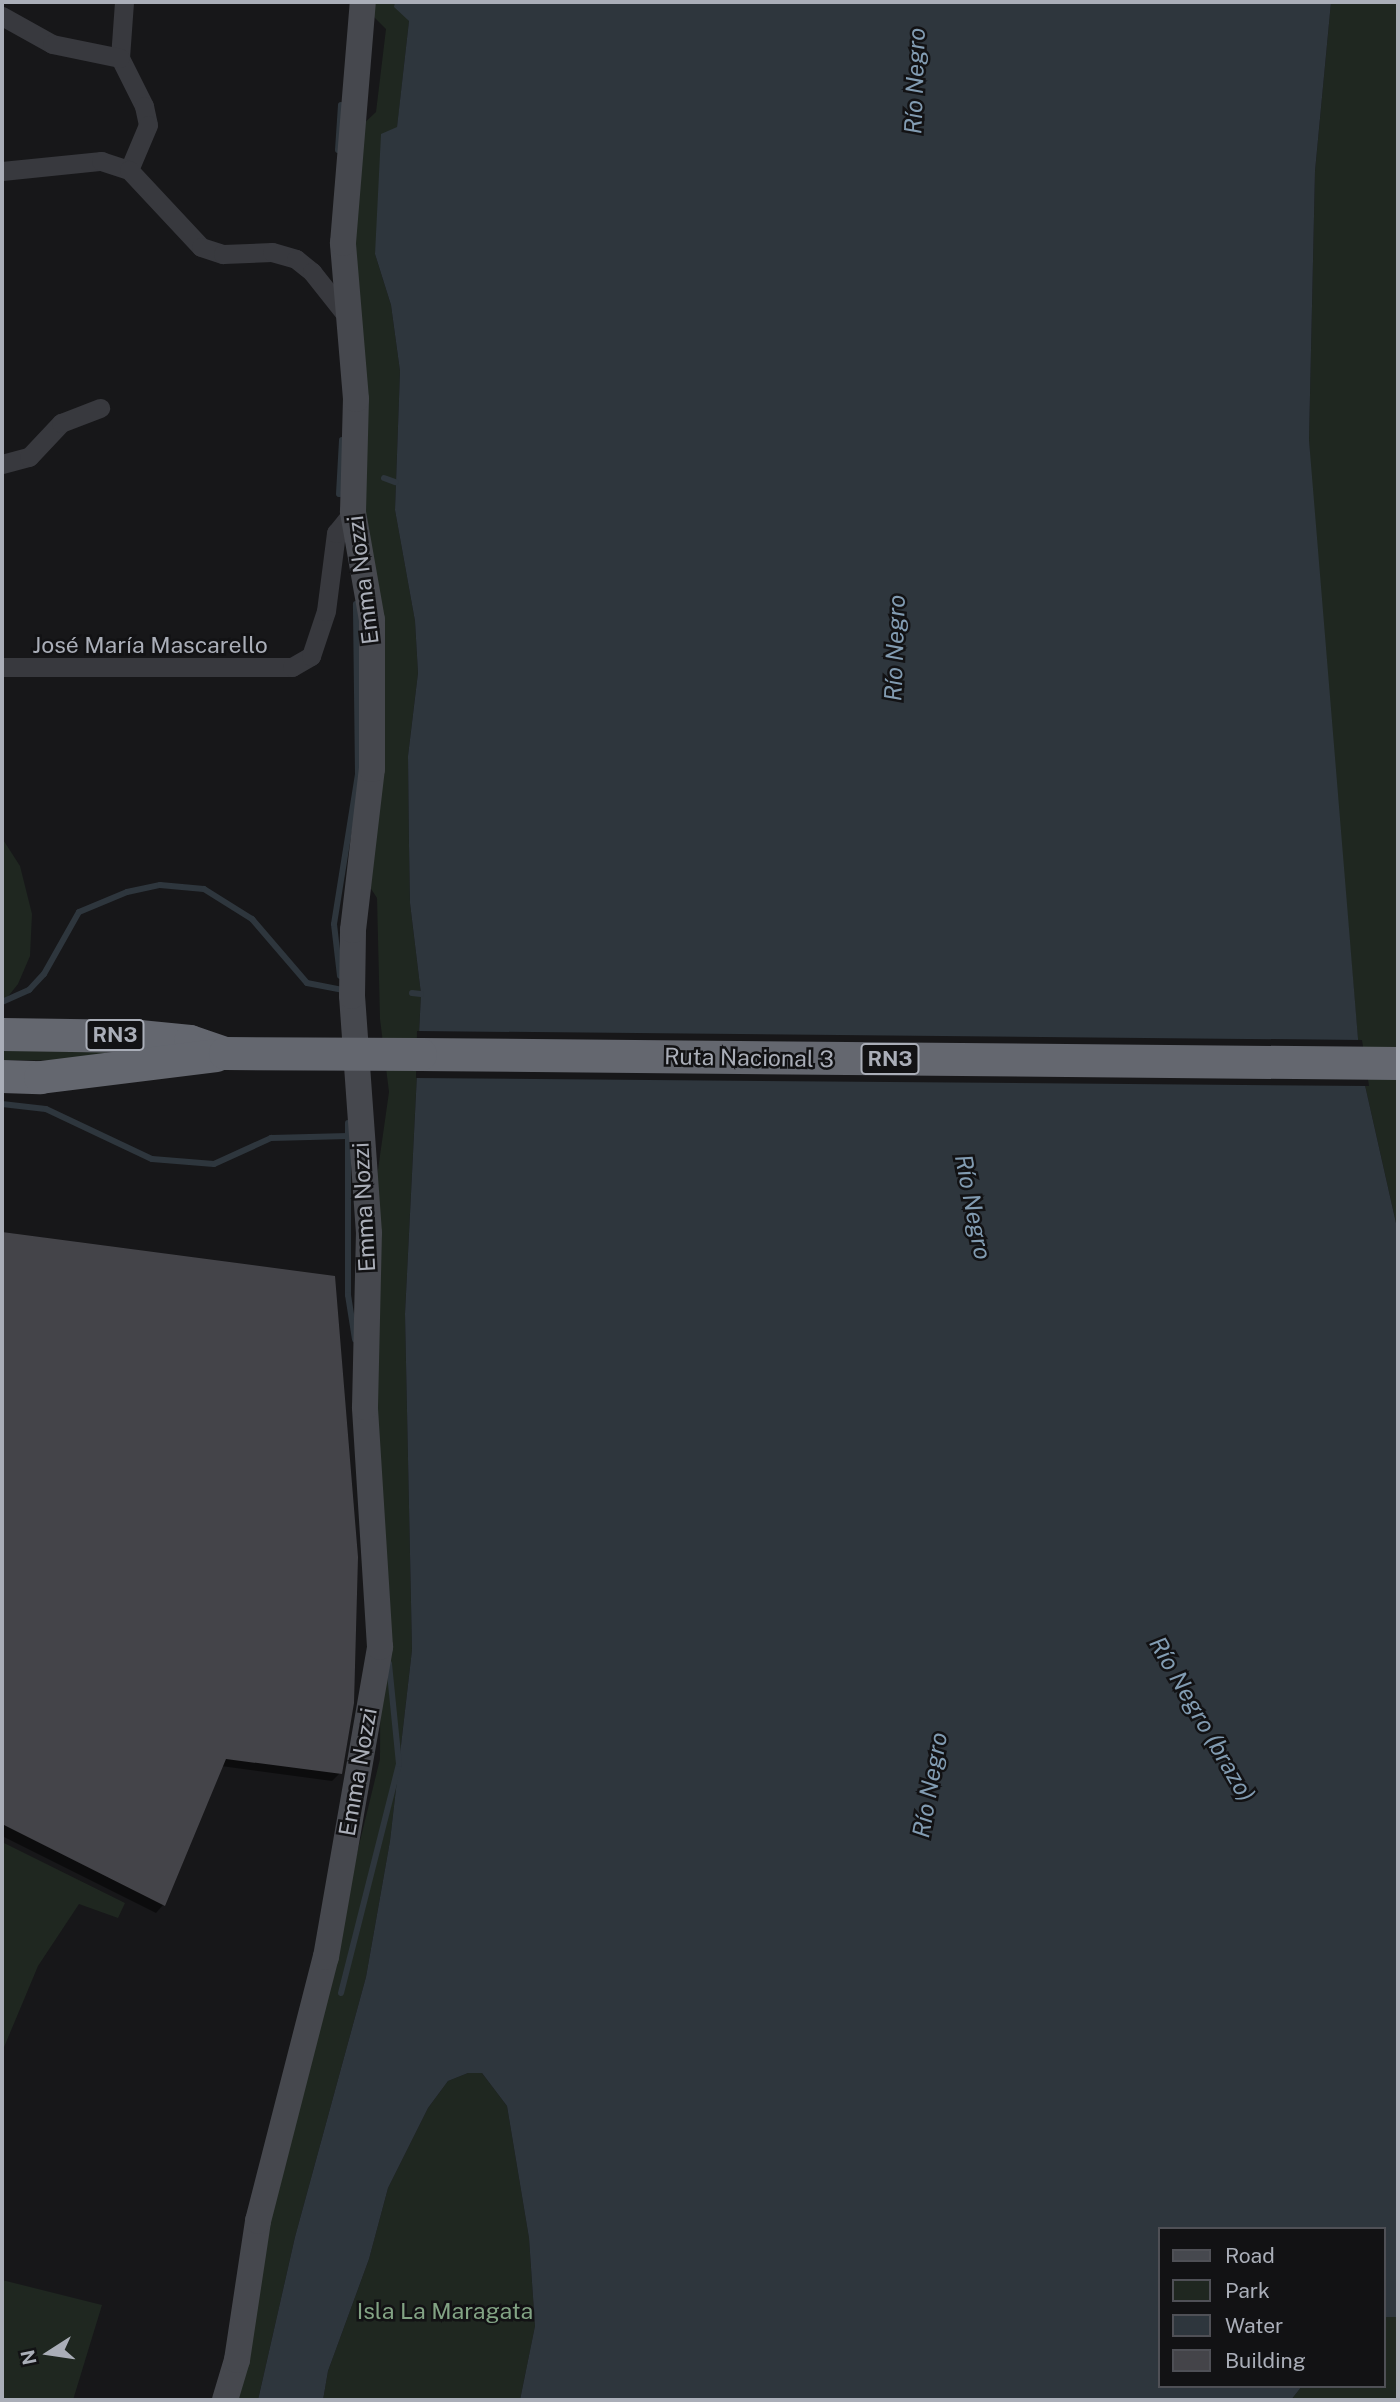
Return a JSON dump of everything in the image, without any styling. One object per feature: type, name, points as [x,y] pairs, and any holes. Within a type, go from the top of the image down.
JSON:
[{"type":"highway","name":"RN3","points":[[2,1034],[139,1036],[190,1041],[225,1053]]},
{"type":"highway","name":"RN3","points":[[2,1076],[40,1077],[191,1061],[225,1053]]},
{"type":"highway","name":"Ruta Nacional 3","points":[[225,1053],[1398,1063]]},
{"type":"street","points":[[124,2],[120,58],[144,106],[148,125],[129,170]]},
{"type":"street","name":"Emma Nozzi","points":[[225,2400],[237,2360],[258,2221],[326,1957],[380,1647],[365,1407],[369,1233],[352,996],[353,930],[372,769],[372,620],[353,512],[356,399],[343,243],[363,2]]},
{"type":"street","points":[[2,16],[52,44],[120,58]]},
{"type":"street","points":[[2,171],[101,160],[129,170],[201,247],[223,254],[272,252],[296,259],[312,272],[349,320]]},
{"type":"street","points":[[2,464],[29,457],[61,423],[100,408]]},
{"type":"street","name":"José María Mascarello","points":[[2,667],[292,667],[311,656],[326,611],[336,533],[353,512]]},
{"type":"green space","points":[[374,2],[395,2],[409,21],[397,128],[375,254],[391,305],[400,371],[395,510],[415,621],[418,673],[408,756],[410,903],[421,994],[405,1314],[412,1650],[390,1841],[366,1977],[295,2237],[258,2400],[234,2400],[265,2230],[380,1759],[381,1527],[369,1233],[389,1092],[380,1019],[377,898],[364,878],[361,501],[352,242],[359,128],[376,112],[386,29],[372,15]]},
{"type":"green space","points":[[1331,2],[1398,2],[1398,1232],[1360,1063],[1312,507],[1309,440],[1315,171]]},
{"type":"green space","points":[[2,838],[20,866],[32,914],[30,956],[18,984],[2,1004]]},
{"type":"green space","points":[[2,1045],[106,1046],[106,1061],[2,1060]]},
{"type":"green space","points":[[2,1842],[125,1903],[118,1918],[79,1904],[38,1966],[2,2052]]},
{"type":"green space","name":"Isla La Maragata","points":[[468,2073],[482,2073],[507,2106],[529,2238],[535,2326],[520,2400],[323,2400],[328,2371],[369,2259],[388,2188],[428,2108],[448,2081]]},
{"type":"green space","points":[[2,2280],[102,2305],[73,2400],[2,2400]]},
{"type":"green space","points":[[1386,2317],[1398,2317],[1398,2400],[1291,2400],[1300,2388],[1386,2388]]},
{"type":"water","points":[[395,2],[1331,2],[1315,171],[1309,440],[1360,1063],[1398,1232],[1398,2317],[1386,2317],[1386,2227],[1158,2227],[1158,2388],[1300,2388],[1291,2400],[520,2400],[535,2326],[529,2238],[507,2106],[482,2073],[468,2073],[448,2081],[428,2108],[388,2188],[369,2259],[328,2371],[323,2400],[258,2400],[295,2237],[366,1977],[390,1841],[412,1650],[405,1314],[421,994],[410,903],[408,756],[418,673],[415,621],[395,510],[400,371],[391,305],[375,254],[381,134],[397,127],[409,21],[394,7]]},
{"type":"pier","points":[[417,1031],[1362,1040],[1369,1086],[416,1078]]},
{"type":"building","points":[[2,1232],[335,1276],[358,1557],[354,1703],[342,1774],[226,1759],[165,1906],[2,1824]]},
{"type":"waterway","points":[[338,150],[341,105]]},
{"type":"waterway","points":[[339,494],[342,440]]},
{"type":"waterway","points":[[384,478],[395,482]]},
{"type":"waterway","points":[[340,976],[334,924],[358,774],[356,604]]},
{"type":"waterway","points":[[2,1002],[29,990],[44,974],[79,912],[127,892],[160,885],[204,889],[252,919],[307,983],[342,990]]},
{"type":"waterway","points":[[412,993],[421,994]]},
{"type":"waterway","points":[[2,1104],[46,1109],[152,1159],[214,1164],[271,1138],[348,1136]]},
{"type":"waterway","points":[[348,1123],[348,1295],[355,1339]]},
{"type":"waterway","points":[[341,1993],[399,1764],[389,1663]]},
{"type":"water label","name":"Río Negro","points":[[915,81]]},
{"type":"water label","name":"Río Negro","points":[[895,648]]},
{"type":"water label","name":"Río Negro","points":[[973,1207]]},
{"type":"water label","name":"Río Negro (brazo)","points":[[1202,1719]]},
{"type":"water label","name":"Río Negro","points":[[930,1785]]}]
